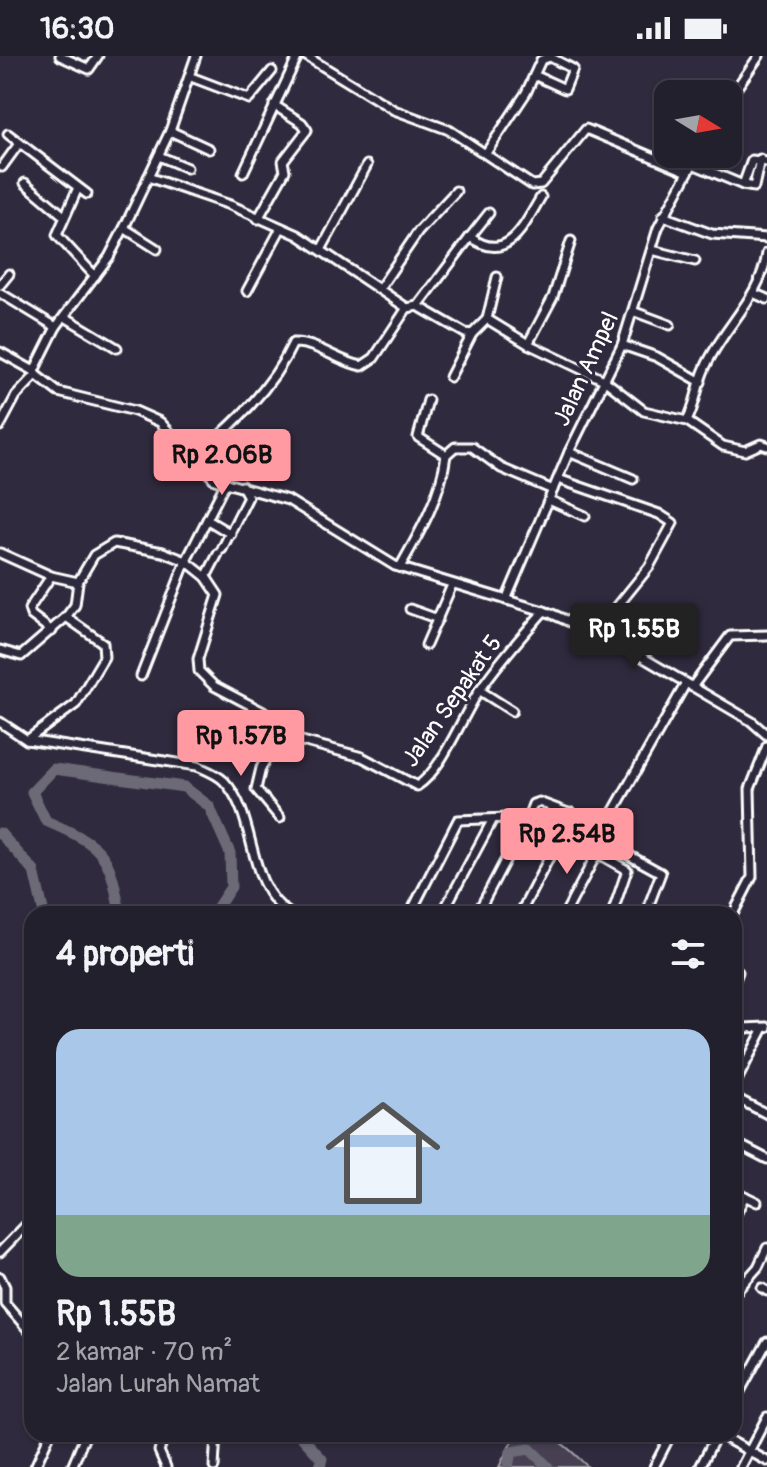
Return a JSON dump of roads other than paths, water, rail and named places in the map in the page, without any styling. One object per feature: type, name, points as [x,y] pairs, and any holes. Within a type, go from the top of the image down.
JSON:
[{"type":"street","points":[[60,56],[89,69],[98,56]]},
{"type":"street","points":[[0,426],[16,396],[35,373],[56,327],[95,276],[124,228],[170,131],[196,56]]},
{"type":"street","points":[[243,173],[298,56]]},
{"type":"street","points":[[306,56],[394,110],[449,130],[532,185],[541,184],[578,135],[589,130],[688,172]]},
{"type":"street","points":[[742,80],[759,56]]},
{"type":"street","points":[[486,153],[544,57],[573,69],[565,89],[534,75]]},
{"type":"street","points":[[191,77],[249,99],[272,71]]},
{"type":"street","points":[[258,219],[285,171],[283,161],[307,130],[304,124],[274,105]]},
{"type":"street","points":[[170,131],[209,149]]},
{"type":"street","points":[[8,134],[77,190],[87,194]]},
{"type":"street","points":[[2,167],[18,145]]},
{"type":"street","points":[[159,156],[187,168]]},
{"type":"street","points":[[703,168],[743,185],[752,160],[764,161]]},
{"type":"street","points":[[322,248],[367,165]]},
{"type":"street","name":"Jalan Ampel","points":[[506,600],[569,452],[622,345],[663,216],[690,168]]},
{"type":"street","points":[[148,177],[230,205],[322,248],[407,308]]},
{"type":"street","points":[[25,183],[64,216]]},
{"type":"street","points":[[77,190],[58,229],[59,240],[95,276]]},
{"type":"street","points":[[380,288],[418,232],[456,191]]},
{"type":"street","points":[[470,237],[480,245],[510,243],[541,197]]},
{"type":"street","points":[[418,306],[489,213]]},
{"type":"street","points":[[663,216],[712,234],[767,238]]},
{"type":"street","points":[[124,228],[157,249]]},
{"type":"street","points":[[247,291],[281,228]]},
{"type":"street","points":[[528,344],[553,297],[571,241]]},
{"type":"street","points":[[652,250],[695,261]]},
{"type":"street","points":[[687,421],[704,370],[728,327],[753,293],[767,253]]},
{"type":"street","points":[[0,285],[9,274]]},
{"type":"street","points":[[450,377],[472,334],[487,319],[497,277]]},
{"type":"street","points":[[0,293],[56,327]]},
{"type":"street","points":[[753,293],[767,299]]},
{"type":"street","points":[[194,458],[231,426],[251,403],[285,360],[293,343],[301,343],[347,363],[362,366],[374,358],[407,308],[418,306],[472,334]]},
{"type":"street","points":[[635,312],[670,325]]},
{"type":"street","points":[[65,317],[117,348]]},
{"type":"street","points":[[487,319],[528,344],[604,380],[644,411],[687,421],[723,446],[745,451],[761,444],[767,446]]},
{"type":"street","points":[[622,345],[657,357],[701,382]]},
{"type":"street","points":[[0,352],[35,373],[58,392],[135,411],[160,422],[215,480],[288,500],[320,517],[358,546],[400,567],[544,611],[595,634],[751,721],[767,735]]},
{"type":"street","points":[[428,400],[418,437],[446,455]]},
{"type":"street","points":[[400,567],[433,503],[446,455],[455,447],[472,447],[501,468],[553,490]]},
{"type":"street","points":[[569,452],[633,479]]},
{"type":"street","points":[[558,479],[659,514],[673,523],[649,567],[595,634]]},
{"type":"street","points":[[141,676],[186,561],[226,482]]},
{"type":"street","points":[[0,650],[21,656],[52,631],[75,605],[78,582],[94,555],[114,543],[141,546],[186,561],[206,577],[248,501],[242,486]]},
{"type":"street","points":[[549,500],[585,516]]},
{"type":"street","points":[[211,522],[231,534]]},
{"type":"street","points":[[0,553],[51,576],[78,582]]},
{"type":"street","points":[[51,576],[29,609],[31,615],[52,631]]},
{"type":"street","name":"Jalan Sepakat 5","points":[[206,577],[218,595],[198,659],[199,671],[214,686],[273,717],[281,732],[291,739],[362,757],[417,786],[431,772],[479,690],[544,611]]},
{"type":"street","points":[[426,645],[452,585]]},
{"type":"street","points":[[410,609],[438,619]]},
{"type":"street","points":[[27,740],[76,704],[104,657],[103,643],[66,617]]},
{"type":"street","points":[[650,906],[661,873],[612,846],[610,819],[689,685],[730,636],[767,635]]},
{"type":"street","points":[[479,690],[512,711]]},
{"type":"street","points":[[0,722],[27,740],[197,766],[217,775],[236,802],[265,888],[282,906]]},
{"type":"street","points":[[280,818],[256,789],[261,768],[281,732]]},
{"type":"street","points":[[737,906],[752,877],[751,778],[767,746]]},
{"type":"street","points":[[481,906],[533,804],[539,802],[594,820],[597,853],[569,906]]},
{"type":"street","points":[[524,906],[572,813]]},
{"type":"street","points":[[414,906],[458,820],[528,817]]},
{"type":"street","points":[[446,906],[493,819]]},
{"type":"street","points":[[597,853],[628,872],[615,906]]},
{"type":"street","points":[[742,1032],[744,1028],[766,1027]]},
{"type":"street","points":[[742,1071],[766,1027]]},
{"type":"street","points":[[742,1100],[766,1110]]},
{"type":"street","points":[[742,1146],[767,1159]]},
{"type":"street","points":[[742,1195],[757,1202]]},
{"type":"street","points":[[742,1202],[745,1196]]},
{"type":"street","points":[[0,1252],[24,1227]]},
{"type":"street","points":[[742,1285],[758,1267],[767,1248]]},
{"type":"street","points":[[0,1277],[5,1287],[5,1303],[24,1325]]},
{"type":"street","points":[[742,1387],[767,1342]]},
{"type":"street","points":[[741,1467],[767,1417]]},
{"type":"street","points":[[35,1467],[46,1442]]},
{"type":"street","points":[[72,1467],[83,1442]]},
{"type":"street","points":[[162,1442],[159,1451],[166,1467]]},
{"type":"street","points":[[214,1467],[216,1442]]},
{"type":"street","points":[[654,1467],[667,1442]]},
{"type":"street","points":[[700,1467],[714,1442]]},
{"type":"street","points":[[733,1442],[767,1461]]},
{"type":"waterway","points":[[118,906],[112,877],[101,854],[81,838],[46,821],[32,792],[54,769],[184,787],[209,806],[230,853],[231,887],[218,906]]},
{"type":"waterway","points":[[0,833],[34,871],[42,906]]},
{"type":"waterway","points":[[306,1442],[322,1459],[320,1467]]},
{"type":"waterway","points":[[508,1467],[511,1452],[530,1449],[548,1467]]}]
